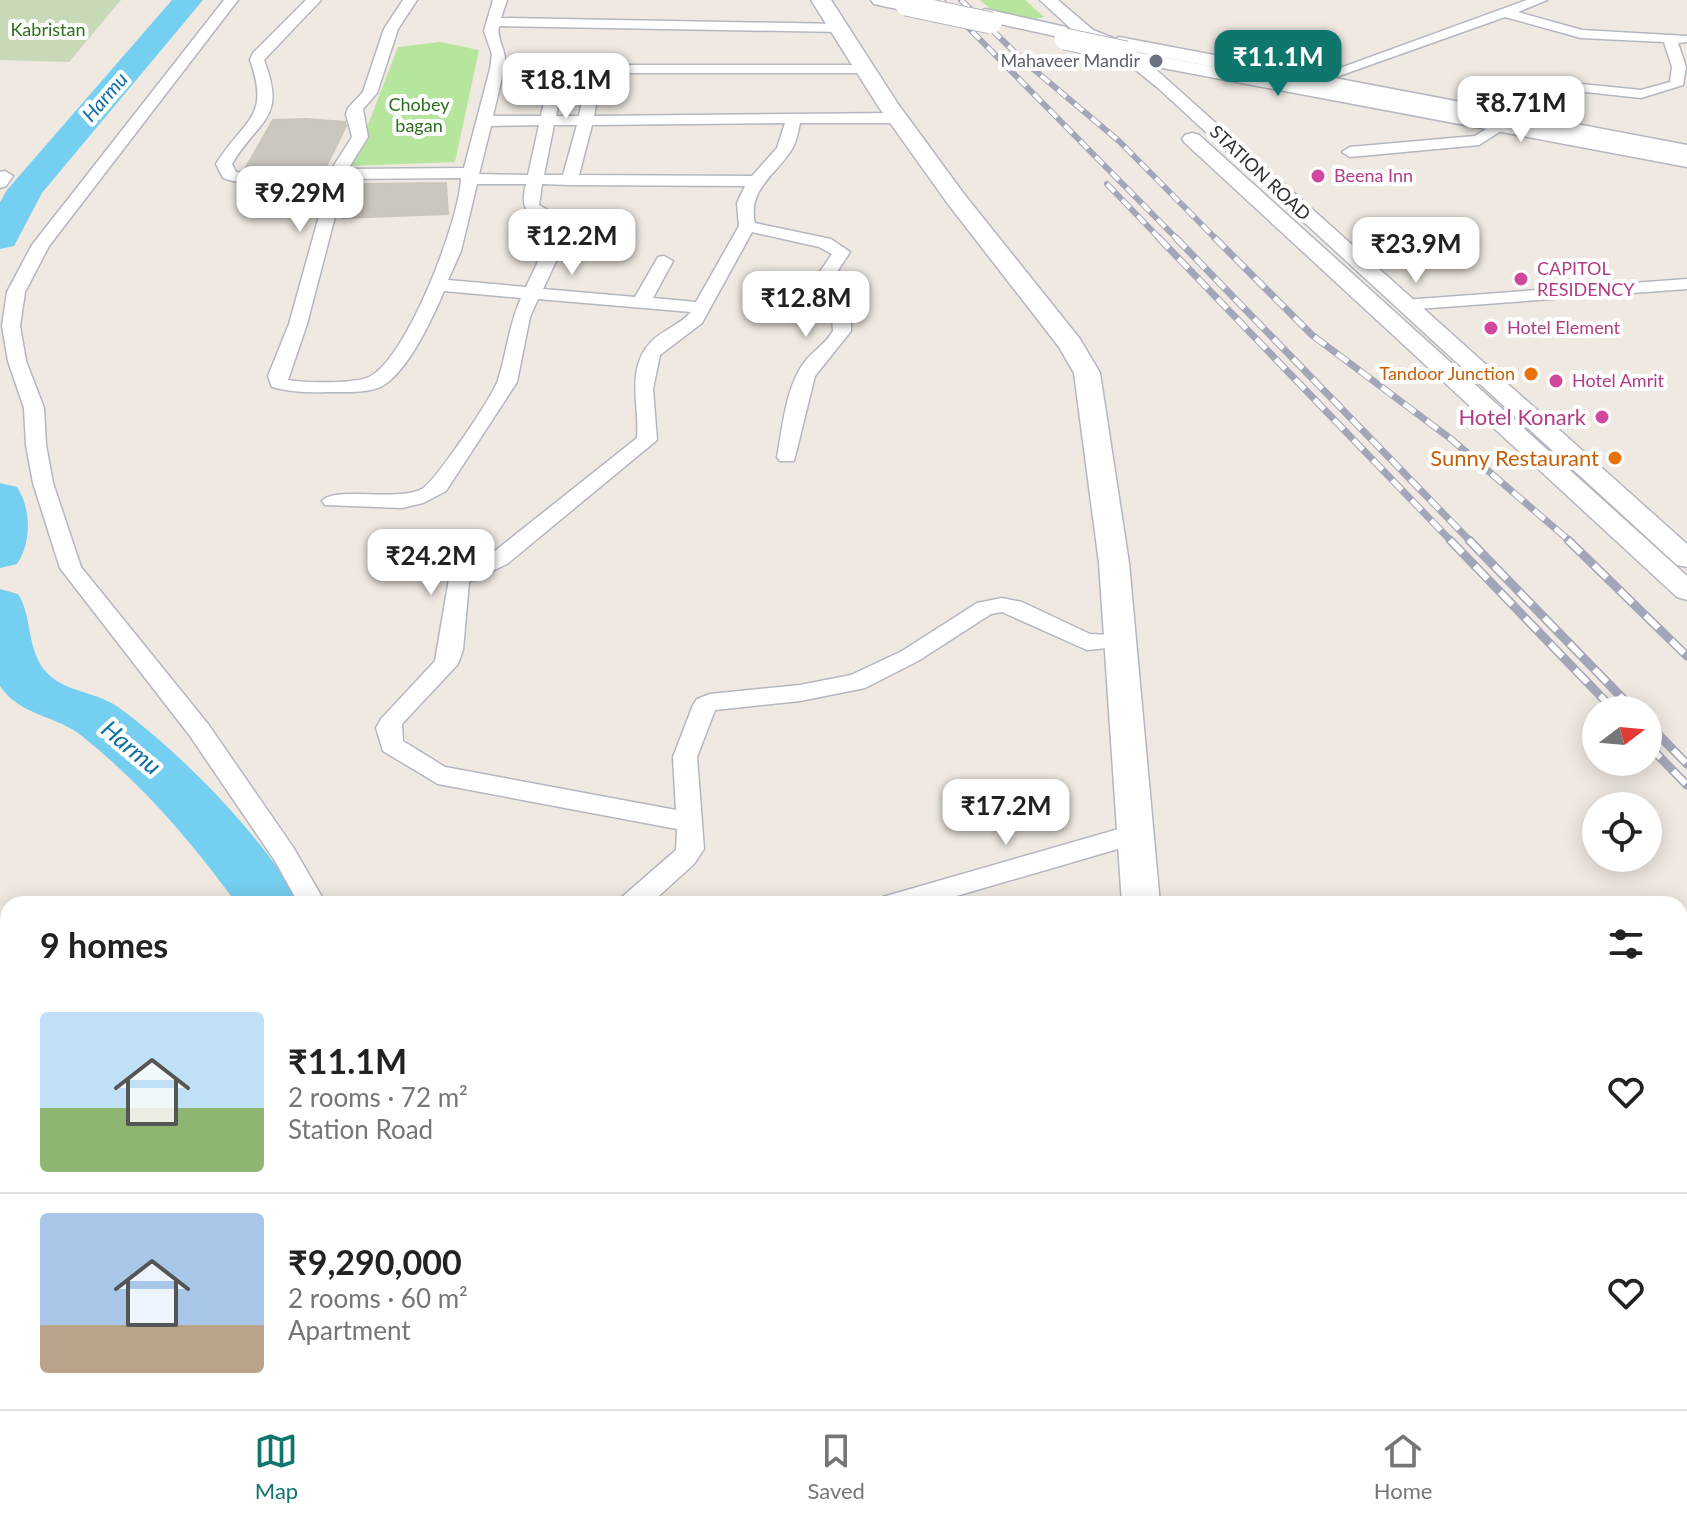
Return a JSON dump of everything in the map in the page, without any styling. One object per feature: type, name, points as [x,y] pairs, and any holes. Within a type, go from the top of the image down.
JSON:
[{"type":"main road","points":[[821,0],[897,118],[956,199],[1071,345],[1087,373],[1113,549],[1140,896]]},
{"type":"main road","points":[[881,0],[910,3],[1100,44],[1687,159]]},
{"type":"main road","points":[[1100,44],[1687,149]]},
{"type":"street","points":[[231,0],[41,245],[16,292],[11,326],[17,361],[34,408],[43,483],[71,568],[199,730],[284,854],[308,896]]},
{"type":"street","points":[[314,0],[260,53],[257,60],[268,82],[268,99],[261,117],[224,164],[229,175],[239,178],[333,180],[468,176],[534,180],[755,181]]},
{"type":"street","points":[[410,0],[391,29],[370,93],[356,108],[354,114],[360,137],[333,180],[329,209],[298,324],[278,376],[279,383],[294,387],[358,386],[382,377],[419,326],[452,251],[468,176],[497,69],[499,54],[490,32],[500,0]]},
{"type":"street","points":[[1048,0],[1100,44],[1426,355],[1687,591]]},
{"type":"street","points":[[1317,79],[1540,0]]},
{"type":"street","points":[[1505,13],[1581,34],[1687,39]]},
{"type":"street","points":[[493,22],[626,18],[841,28]]},
{"type":"street","points":[[1526,118],[1528,90],[1536,82],[1641,94],[1682,86],[1669,38]]},
{"type":"street","points":[[1100,44],[1317,79],[1687,149]]},
{"type":"street","points":[[1100,44],[1499,126],[1687,159]]},
{"type":"street","name":"STATION ROAD","points":[[1100,44],[1404,305],[1687,559]]},
{"type":"street","points":[[497,69],[866,69]]},
{"type":"street","points":[[332,501],[427,497],[439,487],[507,382],[518,328],[559,230],[551,217],[532,208],[534,180],[558,69]]},
{"type":"street","points":[[570,180],[586,120],[595,69]]},
{"type":"street","points":[[482,121],[897,118]]},
{"type":"street","points":[[690,822],[438,775],[392,745],[388,728],[446,664],[451,650],[458,578],[499,559],[647,440],[643,389],[651,354],[659,344],[691,324],[702,308],[747,226],[744,208],[755,181],[786,146],[794,119]]},
{"type":"street","points":[[1350,152],[1479,140],[1499,126]]},
{"type":"street","points":[[747,226],[825,243],[841,252],[840,260],[828,269],[817,289],[840,315],[843,332],[838,342],[817,357],[803,383],[787,457]]},
{"type":"street","points":[[641,303],[664,261]]},
{"type":"street","points":[[1404,305],[1687,284]]},
{"type":"street","points":[[439,285],[702,308]]},
{"type":"street","points":[[641,896],[691,849],[685,757],[705,705],[718,700],[800,693],[857,682],[910,656],[985,608],[1002,605],[1014,607],[1087,642],[1120,641]]},
{"type":"street","points":[[921,896],[1136,834]]},
{"type":"green space","name":"Kabristan","points":[[0,0],[121,0],[69,62],[0,60]]},
{"type":"green space","points":[[980,0],[1025,0],[1044,17],[1007,23]]},
{"type":"green space","name":"Chobey bagan","points":[[440,42],[479,50],[455,162],[352,166],[398,47]]},
{"type":"building","points":[[273,120],[345,122],[346,126],[323,173],[245,169]]},
{"type":"building","points":[[446,183],[448,214],[343,218],[361,184]]},
{"type":"waterway","name":"Harmu","points":[[0,238],[25,190],[188,0]]},
{"type":"waterway","name":"Harmu","points":[[0,497],[4,518],[0,553]]},
{"type":"waterway","name":"Harmu","points":[[0,605],[7,647],[27,685],[41,695],[98,720],[123,740],[169,783],[211,829],[264,896]]},
{"type":"railway","points":[[941,0],[1178,240]]},
{"type":"railway","points":[[961,0],[1025,62],[1119,141],[1217,240]]},
{"type":"railway","points":[[1107,184],[1161,240]]},
{"type":"railway","points":[[1159,238],[1452,542]]},
{"type":"railway","points":[[1176,238],[1471,542]]},
{"type":"railway","points":[[1217,240],[1312,335],[1451,439],[1571,542]]},
{"type":"railway","points":[[1450,540],[1600,696]]},
{"type":"railway","points":[[1469,540],[1620,696]]},
{"type":"railway","points":[[1568,540],[1687,656]]},
{"type":"railway","points":[[1662,738],[1687,764]]},
{"type":"railway","points":[[1662,759],[1687,785]]},
{"type":"place","name":"Mahaveer Mandir","points":[[1156,61]]},
{"type":"place","name":"Beena Inn","points":[[1318,176]]},
{"type":"place","name":"CAPITOL RESIDENCY","points":[[1521,279]]},
{"type":"place","name":"Hotel Element","points":[[1491,328]]},
{"type":"place","name":"Tandoor Junction","points":[[1531,374]]},
{"type":"place","name":"Hotel Amrit","points":[[1556,381]]},
{"type":"place","name":"Hotel Konark","points":[[1602,417]]},
{"type":"place","name":"Sunny Restaurant","points":[[1615,458]]}]
